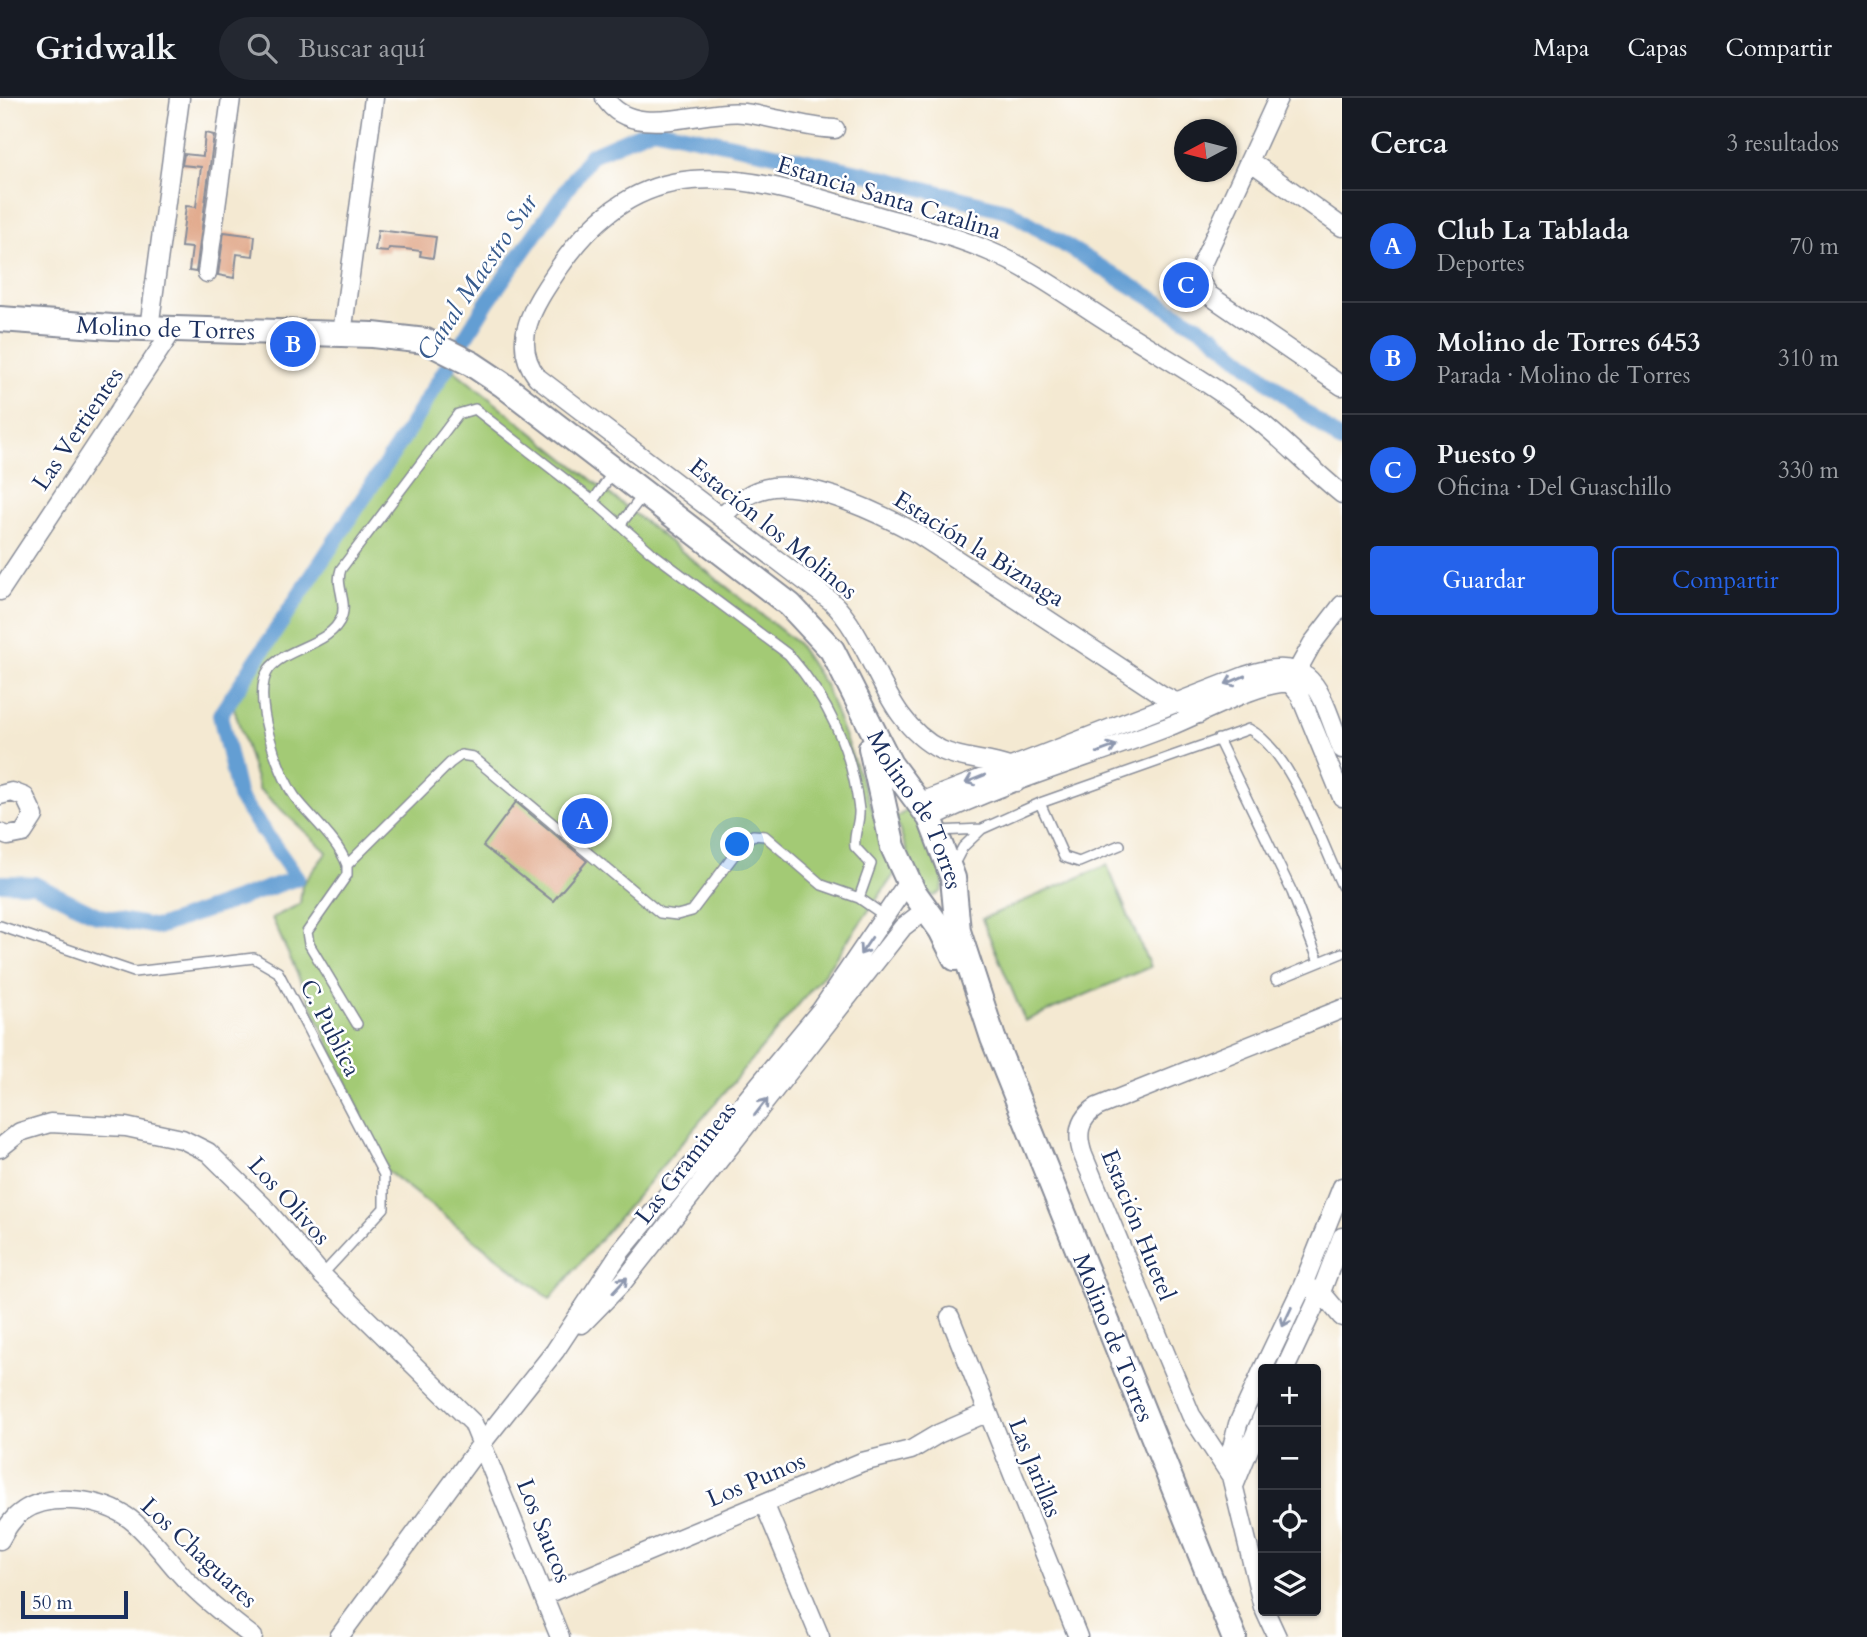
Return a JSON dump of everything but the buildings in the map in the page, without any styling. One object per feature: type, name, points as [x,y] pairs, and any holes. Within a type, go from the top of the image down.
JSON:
[{"type":"main road","name":"Molino de Torres","points":[[0,319],[415,339],[447,350],[472,364],[524,401],[643,495],[710,543],[790,605],[823,638],[845,672],[859,707],[879,776],[887,826],[908,882],[944,936],[993,1038],[1234,1637]]},
{"type":"main road","name":"Molino de Torres","points":[[524,401],[556,420],[687,521],[710,543]]},
{"type":"main road","name":"Molino de Torres","points":[[859,707],[890,764],[929,817],[953,877],[958,931],[993,1038]]},
{"type":"main road","points":[[887,826],[888,815],[895,806],[929,817]]},
{"type":"main road","points":[[925,910],[950,897],[953,877]]},
{"type":"street","points":[[149,328],[180,98]]},
{"type":"street","points":[[207,273],[231,98]]},
{"type":"street","points":[[342,334],[374,98]]},
{"type":"street","points":[[605,98],[625,117],[644,120],[741,113],[786,120],[806,128],[835,128]]},
{"type":"street","points":[[1278,98],[1202,264],[1199,280],[1209,295],[1342,386]]},
{"type":"street","points":[[1250,160],[1342,227]]},
{"type":"street","name":"Estancia Santa Catalina","points":[[524,353],[527,323],[540,299],[577,242],[611,208],[639,192],[681,182],[720,180],[779,187],[972,244],[1018,265],[1232,400],[1342,494]]},
{"type":"street","name":"Las Vertientes","points":[[0,591],[174,328]]},
{"type":"street","name":"Estación los Molinos","points":[[524,353],[537,377],[722,517],[840,611],[860,640],[900,715],[914,732],[954,755],[1013,774],[1164,729],[1294,676],[1283,667],[1255,672],[1167,702],[1013,774],[929,817]]},
{"type":"street","name":"Estación la Biznaga","points":[[722,517],[742,498],[761,490],[781,487],[816,493],[881,515],[929,541],[1167,702],[1199,714]]},
{"type":"street","points":[[1342,605],[1321,631],[1294,676],[1342,797]]},
{"type":"street","points":[[1294,676],[1318,690],[1342,750]]},
{"type":"street","points":[[1164,729],[1167,702]]},
{"type":"street","points":[[0,795],[12,792],[25,797],[34,816],[23,833],[8,836],[0,833]]},
{"type":"street","points":[[857,972],[885,916],[908,882]]},
{"type":"street","points":[[857,972],[903,927],[925,910]]},
{"type":"street","name":"Las Gramineas","points":[[339,1637],[482,1443],[555,1351],[621,1251],[841,995],[857,972]]},
{"type":"street","name":"Estación Huetel","points":[[1258,1584],[1227,1467],[1200,1432],[1163,1351],[1083,1156],[1079,1144],[1080,1125],[1084,1116],[1097,1107],[1342,1009]]},
{"type":"street","name":"Los Olivos","points":[[0,1148],[20,1132],[50,1123],[127,1127],[198,1145],[242,1184],[323,1275],[468,1416],[482,1443]]},
{"type":"street","points":[[1265,1364],[1303,1285],[1342,1187]]},
{"type":"street","points":[[1286,1364],[1321,1293],[1340,1243],[1322,1238]]},
{"type":"street","points":[[1303,1285],[1321,1293],[1342,1317]]},
{"type":"street","name":"Las Jarillas","points":[[950,1317],[986,1413],[1078,1637]]},
{"type":"street","points":[[1227,1467],[1238,1424],[1258,1380]]},
{"type":"street","name":"Los Punos","points":[[544,1595],[862,1462],[911,1450],[938,1434],[986,1413]]},
{"type":"street","points":[[1234,1486],[1258,1427]]},
{"type":"street","name":"Los Saucos","points":[[482,1443],[561,1637]]},
{"type":"street","name":"Los Chaguares","points":[[0,1540],[15,1518],[33,1506],[52,1501],[89,1503],[110,1508],[138,1526],[189,1583],[253,1637]]},
{"type":"street","points":[[764,1503],[820,1637]]},
{"type":"street","name":"Estación Huetel","points":[[1267,1616],[1277,1637]]},
{"type":"lane","points":[[357,1024],[309,944],[307,932],[347,876],[347,865],[293,793],[269,737],[263,683],[270,668],[334,629],[341,617],[344,603],[338,578],[341,569],[458,414],[466,409],[475,409],[593,501],[651,552],[789,655],[822,698],[837,724],[851,761],[859,812],[855,847],[871,864],[859,898]]},
{"type":"lane","points":[[593,501],[613,472]]},
{"type":"lane","points":[[620,525],[643,495]]},
{"type":"lane","points":[[953,877],[958,853],[982,829],[1040,803],[1249,729],[1264,737],[1289,773],[1342,887]]},
{"type":"lane","points":[[1218,739],[1292,892],[1319,962]]},
{"type":"lane","points":[[347,865],[461,755],[473,757],[660,913],[677,915],[692,911],[744,842],[753,835],[765,836],[822,885],[859,898],[885,916]]},
{"type":"lane","points":[[1040,803],[1065,857],[1079,862],[1120,845]]},
{"type":"lane","points":[[929,817],[982,829]]},
{"type":"lane","name":"C. Publica","points":[[0,926],[134,972],[254,958],[278,971],[384,1175],[384,1208],[323,1275]]},
{"type":"lane","points":[[1276,980],[1342,953]]},
{"type":"green space","points":[[451,368],[797,643],[825,685],[896,872],[821,978],[550,1299],[386,1170],[272,918],[300,904],[302,885],[327,852],[259,789],[233,705],[331,548]]},
{"type":"green space","points":[[906,811],[914,813],[944,878],[942,891],[935,896],[922,893],[895,818]]},
{"type":"green space","points":[[1107,865],[1150,967],[1025,1021],[982,919]]},
{"type":"waterway","name":"Canal Maestro Sur","points":[[0,883],[34,884],[99,916],[158,927],[297,878],[239,797],[220,715],[405,435],[487,302],[591,155],[653,128],[863,173],[1009,211],[1212,335],[1342,442]]},
{"type":"place","name":"Puesto 9","points":[[1186,285]]},
{"type":"place","name":"Molino de Torres 6453","points":[[293,344]]},
{"type":"place","name":"Club La Tablada","points":[[585,821]]}]
